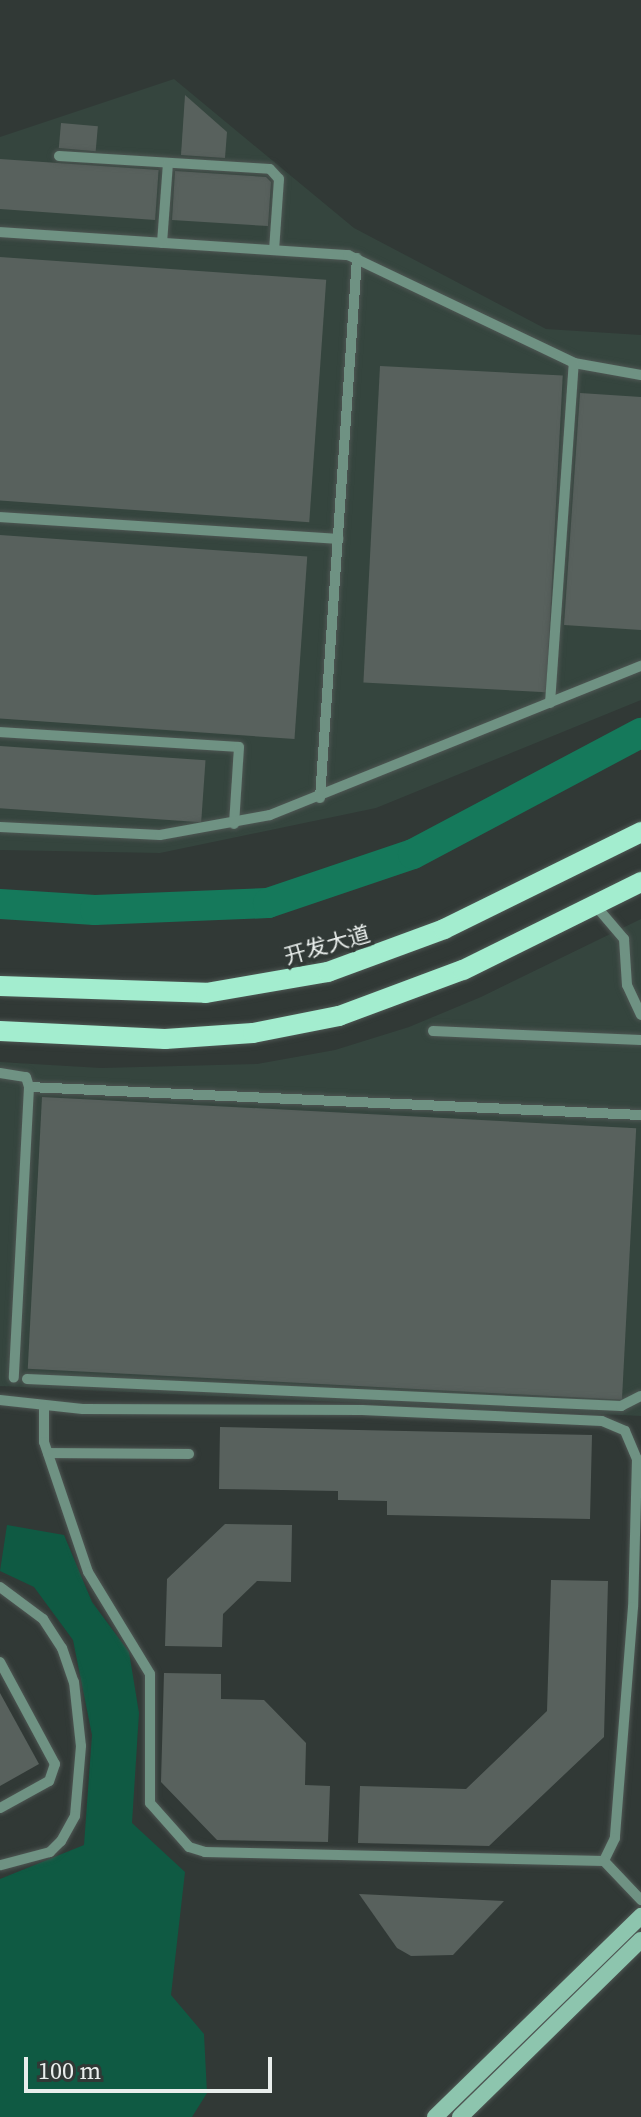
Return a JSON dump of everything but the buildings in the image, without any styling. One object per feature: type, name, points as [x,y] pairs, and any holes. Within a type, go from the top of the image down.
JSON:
[{"type":"main road","name":"开发大道","points":[[0,986],[192,994],[328,972],[444,929],[641,832]]},
{"type":"main road","points":[[0,1031],[165,1039],[296,1026],[423,988],[641,882]]},
{"type":"main road","points":[[440,2115],[641,1916]]},
{"type":"main road","points":[[460,2117],[641,1940]]},
{"type":"lane","points":[[59,156],[277,172],[274,250]]},
{"type":"lane","points":[[162,243],[168,163]]},
{"type":"lane","points":[[0,232],[357,258],[574,363],[641,375]]},
{"type":"lane","points":[[320,798],[357,258]]},
{"type":"lane","points":[[550,703],[574,363]]},
{"type":"lane","points":[[0,517],[338,539]]},
{"type":"lane","points":[[0,827],[160,835],[234,824],[320,798],[641,666]]},
{"type":"lane","points":[[0,732],[239,747],[234,824]]},
{"type":"lane","points":[[595,905],[624,939],[627,985],[641,1015]]},
{"type":"lane","points":[[433,1031],[641,1040]]},
{"type":"lane","points":[[0,1073],[26,1077],[29,1087],[14,1378]]},
{"type":"lane","points":[[29,1087],[641,1115]]},
{"type":"lane","points":[[27,1379],[621,1406],[641,1396]]},
{"type":"lane","points":[[0,1400],[44,1405],[377,1411],[602,1421],[625,1431],[637,1459],[633,1607],[615,1838],[604,1861]]},
{"type":"lane","points":[[44,1405],[48,1453],[88,1572],[150,1674],[150,1803],[189,1847],[205,1852],[604,1861],[641,1900]]},
{"type":"lane","points":[[48,1453],[189,1454]]},
{"type":"lane","points":[[0,1587],[43,1619],[62,1648],[74,1682],[81,1746],[75,1816],[61,1841],[50,1852],[1,1865]]},
{"type":"lane","points":[[0,1662],[55,1764],[49,1781],[0,1808]]},
{"type":"shaded area","points":[[174,79],[354,228],[546,329],[641,335],[641,700],[376,808],[160,853],[0,850],[0,137]]},
{"type":"shaded area","points":[[641,919],[641,1416],[0,1386],[0,1062],[101,1068],[257,1064],[335,1050],[409,1027],[481,997]]},
{"type":"green space","points":[[7,1525],[64,1535],[92,1602],[129,1652],[139,1713],[132,1823],[185,1872],[171,1995],[204,2034],[207,2093],[192,2117],[0,2117],[0,1879],[84,1845],[92,1735],[73,1640],[34,1587],[0,1571]]},
{"type":"waterway","points":[[0,904],[95,910],[268,903],[413,854],[641,733]]}]
